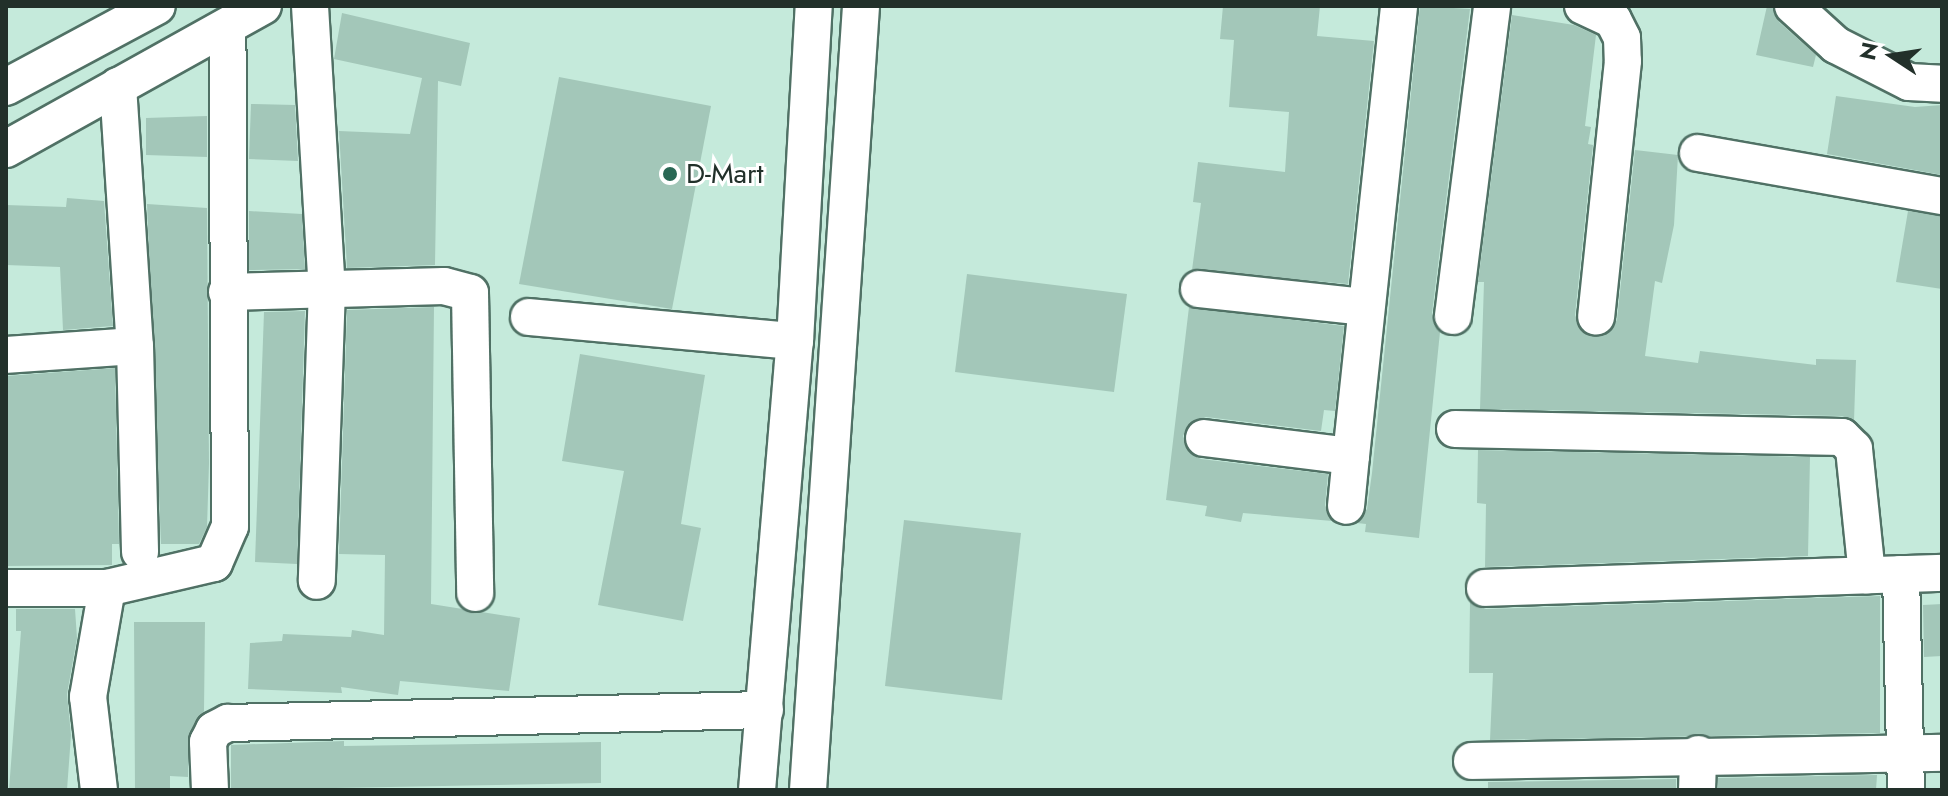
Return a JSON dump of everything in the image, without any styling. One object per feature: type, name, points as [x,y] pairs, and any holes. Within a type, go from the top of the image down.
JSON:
[{"type":"street","points":[[8,82],[157,6]]},
{"type":"street","points":[[6,149],[263,6]]},
{"type":"street","points":[[310,6],[327,288],[317,581]]},
{"type":"street","points":[[757,790],[795,341],[814,6]]},
{"type":"street","points":[[808,790],[861,6]]},
{"type":"street","points":[[1346,506],[1364,307],[1399,6]]},
{"type":"street","points":[[1453,316],[1492,6]]},
{"type":"street","points":[[1583,6],[1613,20],[1623,49],[1596,317]]},
{"type":"street","points":[[1793,6],[1836,45],[1909,82],[1942,84]]},
{"type":"street","points":[[6,588],[107,588],[214,563],[226,545],[231,487],[227,27]]},
{"type":"street","points":[[118,86],[135,346],[140,552]]},
{"type":"street","points":[[1698,153],[1942,196]]},
{"type":"street","points":[[227,292],[444,286],[470,293],[474,304],[475,593]]},
{"type":"street","points":[[1199,289],[1364,307]]},
{"type":"street","points":[[529,317],[795,341]]},
{"type":"street","points":[[6,355],[135,346]]},
{"type":"street","points":[[1455,429],[1842,437],[1854,449],[1884,574],[1905,752],[1906,790]]},
{"type":"street","points":[[1204,438],[1351,456]]},
{"type":"street","points":[[1485,588],[1942,573]]},
{"type":"street","points":[[99,790],[88,697],[107,588]]},
{"type":"street","points":[[210,790],[208,742],[214,730],[228,723],[765,710]]},
{"type":"street","points":[[1472,761],[1698,754],[1942,753]]},
{"type":"street","points":[[1697,790],[1698,754]]},
{"type":"building","points":[[1223,6],[1320,6],[1317,36],[1374,41],[1348,284],[1192,270],[1201,203],[1193,202],[1198,162],[1285,172],[1289,112],[1229,107],[1234,40],[1220,39]]},
{"type":"building","points":[[1420,6],[1470,9],[1432,313],[1440,332],[1419,538],[1365,532],[1366,524],[1357,523],[1367,509],[1372,473]]},
{"type":"building","points":[[1767,6],[1773,6],[1779,22],[1816,55],[1813,67],[1756,55]]},
{"type":"building","points":[[342,13],[470,43],[461,86],[438,81],[435,265],[347,268],[339,131],[410,134],[422,78],[334,59]]},
{"type":"building","points":[[1512,15],[1574,25],[1596,35],[1585,126],[1591,127],[1588,144],[1593,145],[1575,315],[1583,333],[1604,336],[1617,320],[1635,150],[1678,155],[1674,225],[1662,283],[1655,281],[1645,356],[1698,363],[1700,351],[1816,365],[1816,359],[1856,360],[1854,421],[1842,416],[1480,409],[1484,282],[1478,282]]},
{"type":"building","points":[[559,77],[711,106],[672,309],[519,284]]},
{"type":"building","points":[[1836,96],[1915,107],[1942,105],[1942,175],[1827,154]]},
{"type":"building","points":[[251,104],[295,105],[298,161],[249,159]]},
{"type":"building","points":[[207,116],[207,157],[146,155],[146,118]]},
{"type":"building","points":[[67,198],[104,201],[113,326],[63,330],[60,267],[6,265],[6,205],[66,207]]},
{"type":"building","points":[[147,204],[207,208],[209,464],[207,527],[199,544],[161,544]]},
{"type":"building","points":[[249,211],[302,214],[305,269],[249,270]]},
{"type":"building","points":[[1908,211],[1942,216],[1942,289],[1896,282]]},
{"type":"building","points":[[967,274],[1127,294],[1114,392],[955,372]]},
{"type":"building","points":[[434,307],[431,604],[520,618],[509,691],[400,681],[398,695],[341,687],[342,693],[248,689],[250,643],[282,641],[283,634],[351,637],[352,630],[384,635],[385,555],[339,554],[347,310]]},
{"type":"building","points":[[1189,307],[1344,326],[1335,411],[1324,410],[1321,431],[1206,417],[1188,425],[1183,436],[1191,454],[1201,459],[1328,474],[1325,505],[1332,521],[1243,513],[1241,522],[1205,516],[1207,506],[1166,500]]},
{"type":"building","points":[[305,311],[297,564],[255,562],[264,312]]},
{"type":"building","points":[[580,354],[705,375],[681,524],[701,528],[683,621],[598,605],[624,471],[562,461]]},
{"type":"building","points":[[115,368],[119,544],[112,544],[112,565],[6,566],[6,376]]},
{"type":"building","points":[[1478,450],[1810,457],[1808,556],[1485,567],[1486,504],[1477,503]]},
{"type":"building","points":[[904,520],[1021,533],[1002,700],[885,686]]},
{"type":"building","points":[[1880,596],[1880,733],[1490,740],[1493,673],[1469,673],[1470,602],[1486,609]]},
{"type":"building","points":[[1942,604],[1942,656],[1924,657],[1923,605]]},
{"type":"building","points":[[16,609],[75,609],[77,638],[67,694],[71,735],[67,790],[9,790],[21,631],[16,631]]},
{"type":"building","points":[[134,622],[205,622],[204,711],[189,733],[188,777],[170,776],[170,790],[135,790]]},
{"type":"building","points":[[344,741],[344,746],[601,742],[601,783],[231,790],[231,745]]},
{"type":"building","points":[[1877,775],[1876,790],[1718,790],[1718,778]]},
{"type":"building","points":[[1676,779],[1676,790],[1488,790],[1488,782]]},
{"type":"place","name":"D-Mart","points":[[670,174]]}]
